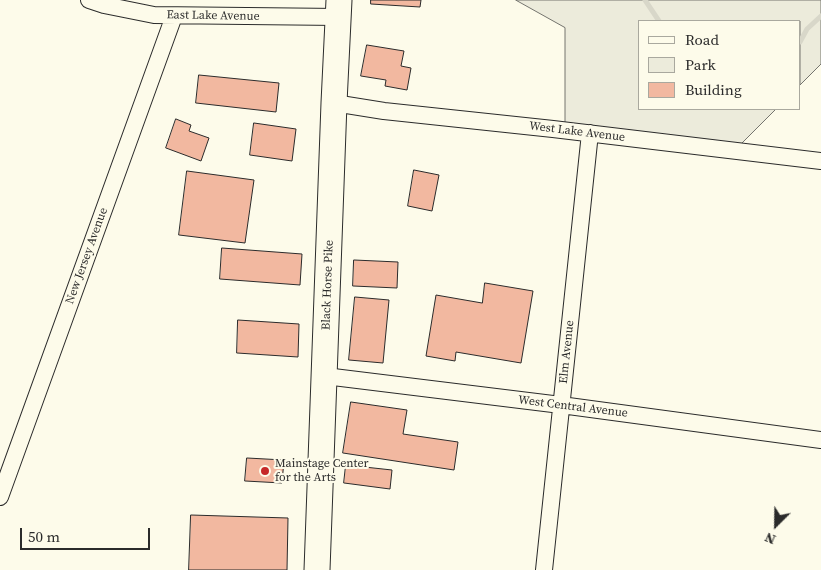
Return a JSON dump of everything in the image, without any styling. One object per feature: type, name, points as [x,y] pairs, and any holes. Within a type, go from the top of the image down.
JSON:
[{"type":"main road","name":"Black Horse Pike","points":[[317,570],[339,8]]},
{"type":"street","name":"East Lake Avenue","points":[[88,0],[154,15],[174,16],[339,8]]},
{"type":"street","name":"New Jersey Avenue","points":[[0,497],[174,16]]},
{"type":"street","name":"West Lake Avenue","points":[[334,103],[384,111],[590,133],[821,161]]},
{"type":"street","name":"Elm Avenue","points":[[544,570],[590,133]]},
{"type":"street","name":"West Central Avenue","points":[[325,376],[821,440]]},
{"type":"green space","points":[[516,0],[821,0],[821,64],[801,84],[801,20],[638,20],[638,110],[775,110],[735,150],[565,126],[565,28]]},
{"type":"building","points":[[371,0],[421,0],[420,7],[371,4]]},
{"type":"building","points":[[367,45],[404,51],[401,66],[411,68],[407,90],[385,86],[386,80],[361,76]]},
{"type":"building","points":[[199,75],[279,83],[276,112],[196,103]]},
{"type":"building","points":[[176,119],[191,125],[189,131],[209,138],[201,161],[166,148]]},
{"type":"building","points":[[254,123],[296,129],[292,161],[250,155]]},
{"type":"building","points":[[414,170],[439,175],[432,211],[408,206]]},
{"type":"building","points":[[187,171],[254,180],[245,243],[179,235]]},
{"type":"building","points":[[222,248],[302,254],[300,285],[220,279]]},
{"type":"building","points":[[354,260],[398,262],[397,288],[353,286]]},
{"type":"building","points":[[485,283],[533,291],[521,363],[456,352],[455,361],[426,356],[436,295],[482,303]]},
{"type":"building","points":[[355,297],[389,300],[383,363],[349,360]]},
{"type":"building","points":[[238,320],[299,324],[298,357],[237,353]]},
{"type":"building","points":[[351,402],[407,410],[403,434],[458,442],[454,470],[343,453]]},
{"type":"building","name":"Mainstage Center for the Arts","points":[[247,458],[284,460],[282,483],[245,481]]},
{"type":"building","points":[[346,465],[392,470],[390,489],[344,483]]},
{"type":"building","points":[[191,515],[288,518],[287,570],[189,570]]},
{"type":"waterway","points":[[645,0],[658,20]]},
{"type":"waterway","points":[[801,40],[807,29],[821,16]]},
{"type":"place","name":"Mainstage Center for the Arts","points":[[265,471]]}]
